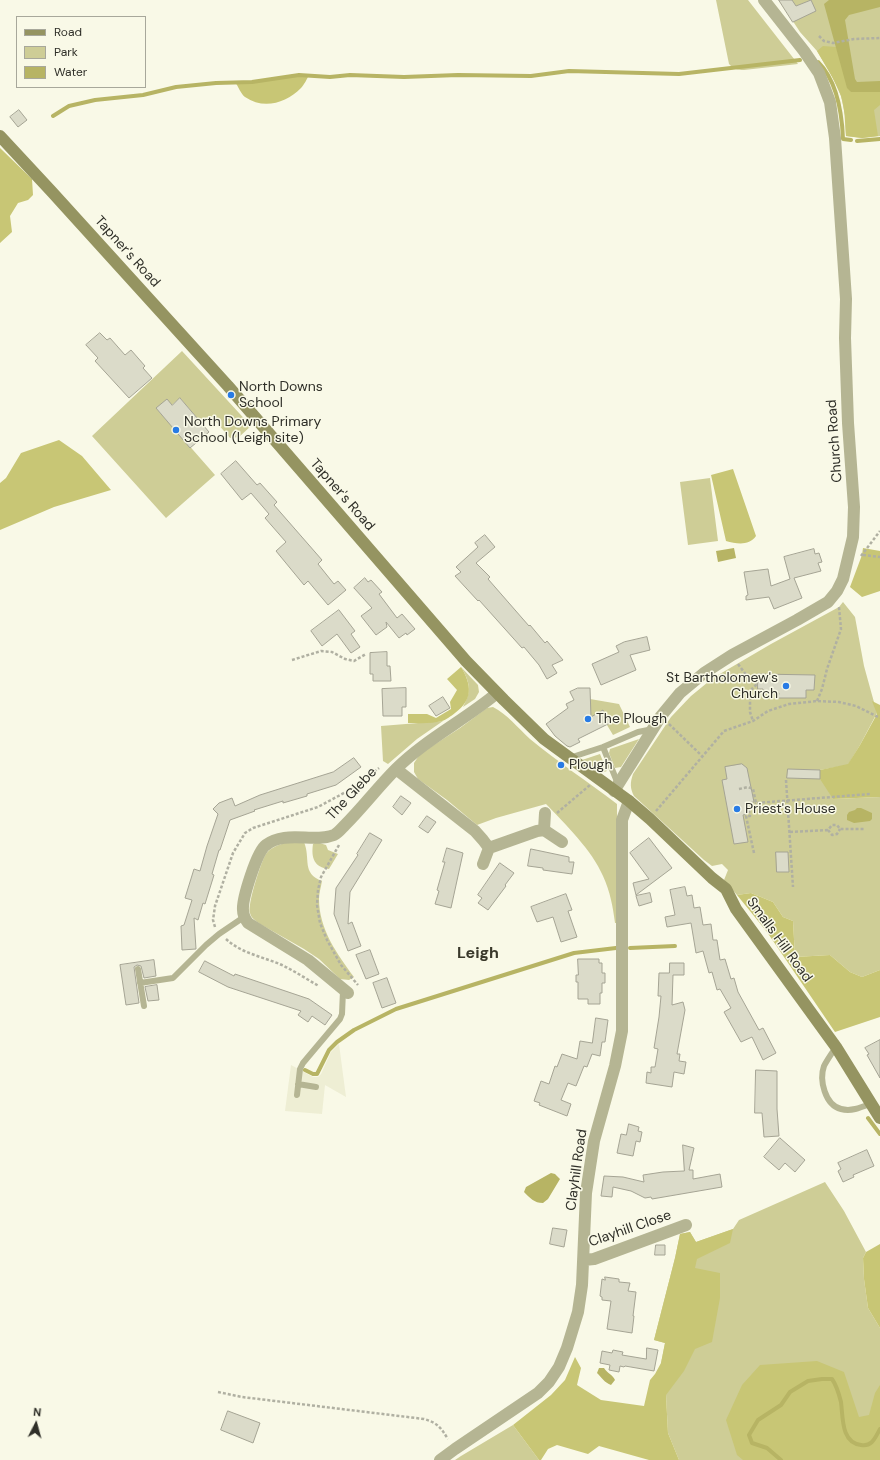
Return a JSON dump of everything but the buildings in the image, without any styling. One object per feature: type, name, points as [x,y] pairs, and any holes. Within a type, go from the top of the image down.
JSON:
[{"type":"street","name":"Church Road","points":[[616,788],[661,716],[680,693],[704,673],[732,655],[828,602],[837,591],[847,564],[853,537],[854,507],[848,423],[845,338],[846,299],[835,138],[830,102],[819,73],[804,51],[764,0]]},
{"type":"street","name":"Tapner's Road","points":[[0,136],[228,386],[466,661],[544,739],[598,778],[616,788],[629,801]]},
{"type":"street","name":"The Glebe","points":[[244,917],[242,908],[256,859],[266,845],[277,840],[291,837],[334,835],[396,768],[414,752],[497,693]]},
{"type":"street","points":[[396,768],[475,831],[489,848]]},
{"type":"street","name":"Smalls Hill Road","points":[[629,801],[712,878],[726,889],[736,909],[836,1047],[880,1118]]},
{"type":"street","name":"Clayhill Road","points":[[440,1460],[538,1393],[549,1382],[559,1367],[567,1348],[578,1312],[584,1260],[586,1193],[594,1140],[615,1066],[622,1031],[622,820],[629,801]]},
{"type":"street","points":[[544,828],[545,813]]},
{"type":"street","points":[[483,864],[489,848],[544,828]]},
{"type":"street","points":[[544,828],[562,842]]},
{"type":"street","points":[[244,917],[248,923],[308,960],[350,990]]},
{"type":"street","name":"Clayhill Close","points":[[584,1260],[594,1259],[686,1225]]},
{"type":"lane","points":[[569,758],[603,747],[638,732],[653,728]]},
{"type":"lane","points":[[603,747],[616,788]]},
{"type":"lane","points":[[140,983],[173,978],[219,934],[244,917]]},
{"type":"lane","points":[[138,969],[144,1006]]},
{"type":"lane","points":[[297,1095],[300,1069],[303,1063],[340,1019],[350,990]]},
{"type":"lane","points":[[836,1047],[824,1066],[822,1075],[824,1090],[828,1099],[834,1106],[841,1109],[852,1110],[872,1103]]},
{"type":"lane","points":[[298,1084],[316,1087]]},
{"type":"path","points":[[819,36],[824,41],[833,43],[854,39],[880,38]]},
{"type":"path","points":[[847,564],[862,555],[880,532]]},
{"type":"path","points":[[862,555],[880,557]]},
{"type":"path","points":[[817,701],[841,629],[837,591]]},
{"type":"path","points":[[292,660],[321,651],[332,652],[345,659],[354,661],[366,654]]},
{"type":"path","points":[[732,655],[747,676],[758,683],[750,691],[750,712],[753,721]]},
{"type":"path","points":[[650,819],[724,731],[753,721],[768,711],[789,704],[817,701],[839,702],[856,706],[880,718]]},
{"type":"path","points":[[661,716],[703,757]]},
{"type":"path","points":[[325,990],[285,966],[232,945],[219,934],[215,928],[213,920],[215,906],[233,853],[245,834],[253,828],[318,807],[355,787],[382,766],[396,768]]},
{"type":"path","points":[[544,828],[568,803],[598,778]]},
{"type":"path","points":[[786,780],[793,887]]},
{"type":"path","points":[[739,789],[748,787],[753,789],[756,803]]},
{"type":"path","points":[[754,853],[746,816],[750,816],[748,805],[756,803],[870,794]]},
{"type":"path","points":[[790,832],[828,830],[832,826],[837,825],[840,830]]},
{"type":"path","points":[[828,830],[832,835],[838,834],[840,830],[864,829]]},
{"type":"path","points":[[334,835],[341,839],[337,850],[321,877],[316,905],[320,923],[327,940],[341,965],[357,983],[350,990]]},
{"type":"path","points":[[218,1392],[242,1397],[424,1419],[434,1422],[441,1427],[455,1449]]},
{"type":"shaded area","points":[[823,46],[836,47],[851,92],[880,92],[880,105],[874,110],[878,136],[862,138],[846,136],[841,96],[833,78],[817,51]]},
{"type":"shaded area","points":[[299,75],[309,75],[301,88],[289,98],[267,104],[252,101],[245,97],[235,82],[252,82]]},
{"type":"shaded area","points":[[0,148],[32,179],[33,195],[28,200],[18,203],[10,216],[12,232],[0,243]]},
{"type":"shaded area","points":[[59,440],[82,456],[111,490],[54,507],[0,530],[0,483],[6,478],[21,453]]},
{"type":"shaded area","points":[[733,469],[756,536],[746,543],[726,541],[711,475]]},
{"type":"shaded area","points":[[863,548],[880,551],[880,591],[862,597],[850,587],[862,555]]},
{"type":"shaded area","points":[[461,667],[469,686],[469,692],[465,703],[461,708],[442,721],[429,723],[408,723],[408,714],[427,714],[436,718],[451,709],[450,702],[457,690],[447,679]]},
{"type":"shaded area","points":[[872,701],[880,705],[880,797],[833,799],[820,779],[820,770],[848,764],[877,714]]},
{"type":"shaded area","points":[[751,893],[773,902],[783,917],[793,921],[795,957],[830,955],[850,972],[862,977],[880,970],[880,1017],[835,1032],[767,932],[737,895]]},
{"type":"shaded area","points":[[339,1044],[346,1097],[325,1085],[322,1114],[285,1111],[291,1065],[313,1077],[318,1077],[321,1074],[331,1052]]},
{"type":"shaded area","points":[[733,1229],[730,1243],[697,1259],[695,1268],[720,1273],[720,1298],[712,1342],[695,1349],[684,1371],[666,1395],[668,1433],[679,1460],[649,1460],[599,1446],[588,1454],[557,1445],[548,1449],[541,1460],[539,1460],[513,1425],[551,1395],[565,1380],[575,1357],[581,1368],[577,1385],[601,1400],[644,1406],[650,1380],[661,1363],[665,1343],[654,1340],[680,1234],[690,1232],[696,1242]]},
{"type":"shaded area","points":[[880,1244],[880,1328],[868,1308],[863,1258],[866,1252]]},
{"type":"shaded area","points":[[817,1361],[844,1372],[859,1417],[869,1415],[875,1393],[880,1385],[880,1460],[743,1460],[737,1455],[726,1420],[742,1385],[760,1365]]},
{"type":"green space","points":[[716,0],[748,0],[798,64],[744,70],[732,67],[729,64]]},
{"type":"green space","points":[[779,0],[880,0],[880,136],[862,138],[846,136],[845,115],[841,96],[833,78],[817,51],[800,32]]},
{"type":"green space","name":"North Downs Primary School (Leigh site)","points":[[182,351],[251,426],[239,437],[230,438],[211,416],[202,424],[180,398],[172,405],[157,409],[215,475],[166,518],[92,436]]},
{"type":"green space","points":[[710,478],[718,541],[688,545],[680,482]]},
{"type":"green space","points":[[843,602],[855,617],[864,666],[877,713],[848,765],[820,770],[833,799],[880,797],[880,970],[862,977],[850,972],[830,955],[795,957],[793,921],[783,917],[773,902],[751,893],[737,895],[724,880],[728,870],[722,864],[712,866],[704,860],[634,796],[631,785],[633,774],[671,717],[691,696],[713,678],[839,607]]},
{"type":"green space","points":[[461,667],[478,685],[479,692],[475,699],[463,707],[468,696],[469,687]]},
{"type":"green space","points":[[590,699],[619,704],[630,727],[613,735],[607,725],[610,723],[603,711],[592,717],[587,707]]},
{"type":"green space","points":[[493,707],[508,717],[530,739],[617,804],[617,923],[615,923],[608,887],[598,866],[578,838],[546,804],[477,825],[447,800],[418,779],[414,772],[414,763],[420,754],[460,728],[487,708]]},
{"type":"green space","points":[[443,721],[417,739],[388,764],[383,761],[381,726]]},
{"type":"green space","points":[[639,739],[621,767],[615,768],[609,753],[610,749]]},
{"type":"green space","points":[[600,754],[607,771],[601,773],[582,760]]},
{"type":"green space","points":[[287,842],[304,842],[309,870],[315,878],[322,881],[319,899],[322,921],[335,950],[354,977],[349,980],[340,979],[319,959],[260,924],[251,915],[250,909],[252,893],[264,858],[266,854],[275,846]]},
{"type":"green space","points":[[316,842],[326,845],[328,850],[338,854],[329,869],[317,864],[313,858],[312,849],[313,844]]},
{"type":"green space","points":[[825,1182],[844,1211],[866,1252],[863,1258],[868,1308],[880,1328],[880,1460],[679,1460],[668,1433],[666,1395],[661,1363],[665,1343],[654,1340],[680,1234],[690,1232],[696,1242],[733,1229],[739,1220]]},
{"type":"green space","points":[[513,1425],[539,1460],[455,1460],[461,1456]]},
{"type":"water","points":[[829,0],[880,0],[880,7],[849,15],[845,20],[855,79],[857,82],[880,81],[880,92],[851,92],[847,88],[824,4]]},
{"type":"water","points":[[734,548],[736,558],[718,562],[716,551]]},
{"type":"water","points":[[857,808],[861,808],[872,813],[872,819],[870,821],[854,823],[847,820],[847,815],[849,812]]},
{"type":"water","points":[[551,1173],[555,1174],[560,1179],[548,1199],[543,1203],[535,1201],[524,1192],[526,1187]]},
{"type":"water","points":[[599,1368],[604,1368],[614,1378],[615,1380],[611,1385],[597,1373]]},
{"type":"waterway","points":[[53,116],[69,106],[95,100],[143,95],[176,87],[216,83],[252,82],[299,75],[330,77],[350,75],[404,77],[458,75],[531,76],[569,71],[679,74],[800,60]]},
{"type":"waterway","points":[[818,62],[830,78],[834,88],[840,108],[843,139],[851,140]]},
{"type":"waterway","points":[[857,141],[880,139]]},
{"type":"waterway","points":[[630,948],[675,946]]},
{"type":"waterway","points":[[305,1070],[313,1074],[317,1074],[329,1050],[337,1042],[354,1030],[396,1009],[574,953],[616,948]]},
{"type":"waterway","points":[[868,1118],[880,1134]]},
{"type":"waterway","points":[[781,1460],[767,1448],[752,1443],[749,1435],[758,1420],[781,1405],[790,1392],[808,1381],[832,1379],[837,1387],[841,1402],[846,1434],[854,1443],[868,1445],[875,1439],[880,1429]]},
{"type":"place","name":"North Downs School","points":[[231,395]]},
{"type":"place","name":"North Downs Primary School (Leigh site)","points":[[176,430]]},
{"type":"place","name":"St Bartholomew's Church","points":[[786,686]]},
{"type":"place","name":"The Plough","points":[[588,719]]},
{"type":"place","name":"Plough","points":[[561,765]]},
{"type":"place","name":"Priest's House","points":[[737,809]]},
{"type":"district","name":"Leigh","points":[[478,954]]}]
